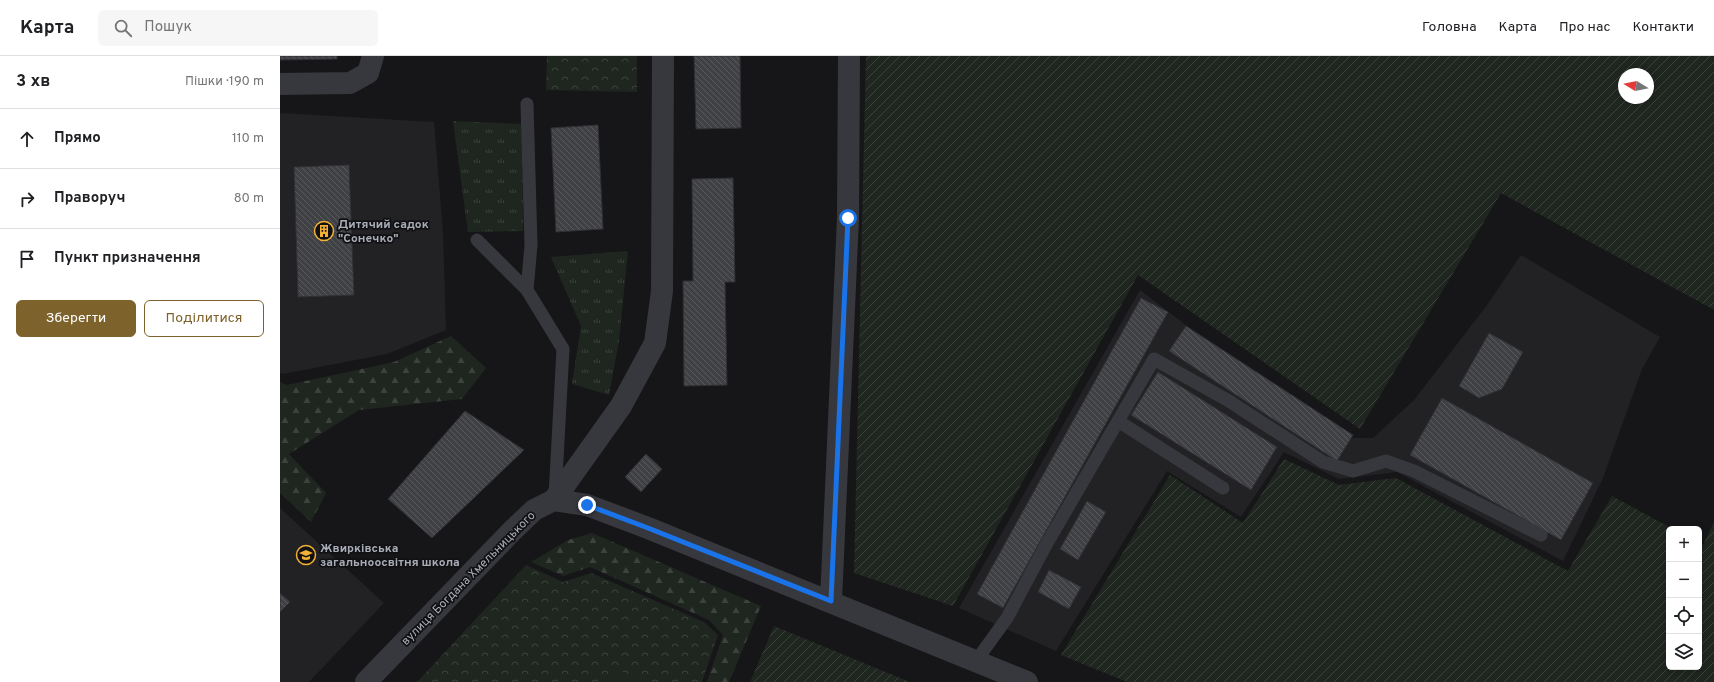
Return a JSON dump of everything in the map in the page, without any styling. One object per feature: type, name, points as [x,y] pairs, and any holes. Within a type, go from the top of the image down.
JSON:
[{"type":"street","points":[[280,84],[350,82],[368,73],[373,56]]},
{"type":"street","points":[[663,56],[662,291],[655,344],[621,406],[554,500],[594,508],[831,601],[1028,682]]},
{"type":"street","points":[[831,601],[848,218],[849,56]]},
{"type":"street","name":"вулиця Богдана Хмельницького","points":[[366,682],[512,531],[534,510],[554,500]]},
{"type":"lane","points":[[527,104],[532,245],[527,290]]},
{"type":"lane","points":[[477,240],[527,290],[563,349],[554,500]]},
{"type":"lane","points":[[976,661],[1007,618],[1154,358],[1229,401],[1323,462],[1353,470],[1386,461],[1414,471],[1541,535]]},
{"type":"lane","points":[[1118,421],[1223,488]]},
{"type":"shaded area","points":[[280,113],[434,122],[443,232],[446,330],[387,354],[283,374],[280,373]]},
{"type":"shaded area","points":[[1521,255],[1660,337],[1642,369],[1603,478],[1563,561],[1397,472],[1339,479],[1284,452],[1241,517],[1167,471],[1056,651],[959,608],[1140,290],[1199,335],[1351,438],[1373,438],[1414,400],[1487,305]]},
{"type":"shaded area","name":"Жвирківська загальноосвітня школа","points":[[280,508],[384,603],[309,682],[280,682]]},
{"type":"green space","points":[[547,56],[637,56],[637,92],[546,90]]},
{"type":"green space","points":[[866,56],[1714,56],[1714,310],[1501,193],[1360,429],[1138,275],[953,606],[854,573]]},
{"type":"green space","points":[[453,121],[522,124],[523,231],[468,232]]},
{"type":"green space","points":[[628,251],[619,341],[609,395],[572,384],[581,326],[551,257]]},
{"type":"green space","points":[[451,336],[486,368],[462,399],[359,410],[289,454],[326,493],[311,522],[280,493],[280,382],[287,385],[394,362]]},
{"type":"green space","points":[[1284,459],[1339,485],[1396,478],[1568,571],[1612,496],[1667,526],[1666,526],[1666,670],[1702,670],[1702,544],[1714,522],[1714,682],[1127,682],[1061,655],[1170,475],[1243,523]]},
{"type":"green space","points":[[592,533],[761,606],[729,682],[707,682],[723,635],[709,620],[590,567],[563,576],[531,562],[568,540]]},
{"type":"green space","points":[[526,565],[563,582],[591,573],[704,622],[718,635],[702,682],[417,682]]},
{"type":"green space","points":[[774,626],[910,682],[750,682]]},
{"type":"green space","points":[[613,667],[644,682],[606,682]]},
{"type":"building","points":[[280,56],[337,56],[337,59],[280,60]]},
{"type":"building","points":[[694,56],[740,56],[741,128],[696,129]]},
{"type":"building","points":[[598,125],[603,229],[556,232],[551,128]]},
{"type":"building","name":"Дитячий садок \"Сонечко\"","points":[[349,165],[354,295],[298,297],[294,167]]},
{"type":"building","points":[[733,178],[735,282],[725,282],[727,385],[684,386],[683,281],[693,281],[692,179]]},
{"type":"building","points":[[1141,298],[1168,312],[1003,608],[977,594]]},
{"type":"building","points":[[1186,326],[1353,435],[1337,461],[1169,351]]},
{"type":"building","points":[[1489,333],[1523,352],[1502,389],[1479,398],[1459,386]]},
{"type":"building","points":[[1158,372],[1277,447],[1251,490],[1131,415]]},
{"type":"building","points":[[1442,398],[1593,483],[1561,540],[1410,455]]},
{"type":"building","points":[[465,411],[524,450],[432,538],[388,499]]},
{"type":"building","points":[[646,454],[662,469],[641,492],[625,477]]},
{"type":"building","points":[[1087,501],[1106,512],[1078,560],[1060,549]]},
{"type":"building","points":[[1049,570],[1081,587],[1069,609],[1038,592]]},
{"type":"building","points":[[280,593],[290,602],[280,612]]},
{"type":"place","name":"Дитячий садок \"Сонечко\"","points":[[324,231]]},
{"type":"place","name":"Жвирківська загальноосвітня школа","points":[[306,555]]},
{"type":"route","points":[[587,505],[831,601],[848,218]]}]
